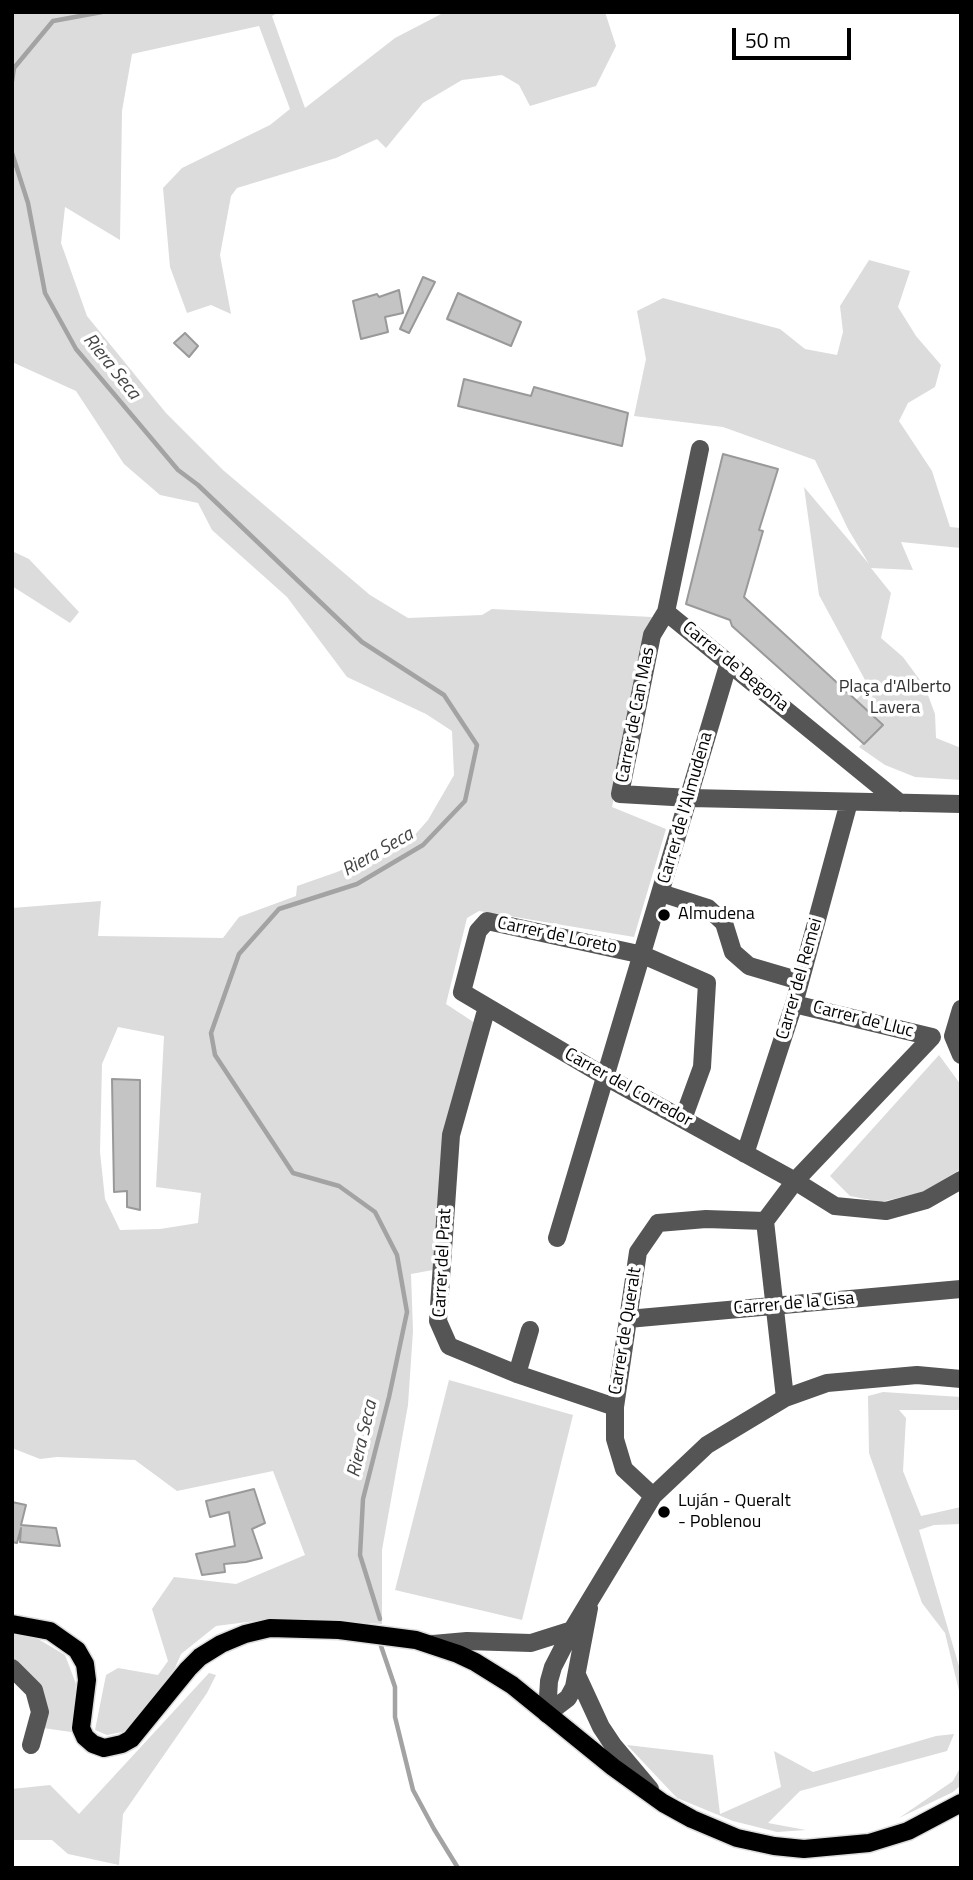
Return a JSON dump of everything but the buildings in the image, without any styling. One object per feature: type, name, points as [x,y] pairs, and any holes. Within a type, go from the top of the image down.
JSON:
[{"type":"main road","points":[[12,1624],[50,1631],[77,1650],[85,1664],[87,1680],[80,1728],[93,1744],[104,1748],[131,1739],[200,1657],[220,1644],[270,1628],[339,1630],[368,1632],[433,1644],[495,1673],[663,1803],[691,1819],[737,1838],[804,1849],[845,1846],[890,1838],[935,1818],[961,1802]]},
{"type":"street","name":"Carrer de Begoña","points":[[700,449],[666,612],[900,803]]},
{"type":"street","name":"Carrer de Can Mas","points":[[666,612],[652,635],[620,794],[690,799]]},
{"type":"street","name":"Carrer de l'Almudena","points":[[557,1238],[729,662]]},
{"type":"street","points":[[690,799],[961,804]]},
{"type":"street","name":"Carrer del Remei","points":[[745,1154],[794,1004],[849,802]]},
{"type":"street","points":[[661,893],[708,908],[724,923],[733,952],[749,966],[800,981]]},
{"type":"street","name":"Carrer de Loreto","points":[[462,992],[478,931],[487,921],[643,955],[707,983],[702,1067],[683,1119]]},
{"type":"street","name":"Carrer del Corredor","points":[[462,992],[835,1206],[886,1212],[926,1200],[961,1180]]},
{"type":"street","name":"Carrer de Lluc","points":[[794,1004],[932,1037],[795,1181]]},
{"type":"street","name":"Carrer del Prat","points":[[487,1007],[450,1135],[438,1321],[449,1346],[517,1374],[615,1407]]},
{"type":"street","points":[[960,1055],[953,1036],[961,1009]]},
{"type":"street","points":[[785,1398],[765,1221],[795,1181]]},
{"type":"street","name":"Carrer de Queralt","points":[[653,1496],[624,1469],[615,1439],[615,1407],[638,1252],[658,1223],[706,1219],[765,1221]]},
{"type":"street","name":"Carrer de la Cisa","points":[[628,1319],[961,1289]]},
{"type":"street","points":[[517,1374],[530,1330]]},
{"type":"street","points":[[547,1714],[549,1681],[553,1667],[572,1630],[653,1496],[708,1445],[785,1398],[827,1383],[916,1375],[961,1379]]},
{"type":"street","points":[[547,1714],[568,1698],[577,1675],[590,1602]]},
{"type":"street","points":[[433,1644],[531,1643],[572,1630]]},
{"type":"street","points":[[12,1668],[34,1690],[40,1712],[31,1745]]},
{"type":"street","points":[[577,1675],[601,1727],[613,1745],[663,1803]]},
{"type":"green space","points":[[12,12],[279,12],[272,16],[305,108],[395,38],[445,12],[605,12],[616,46],[596,86],[530,106],[519,85],[502,75],[462,80],[423,103],[386,148],[377,139],[336,158],[237,188],[231,196],[220,255],[231,314],[211,305],[187,313],[170,267],[163,188],[182,168],[270,125],[290,109],[259,26],[132,54],[122,111],[120,240],[65,207],[61,243],[87,316],[166,413],[223,470],[370,595],[408,618],[482,615],[492,609],[652,617],[612,807],[666,829],[634,937],[479,911],[467,918],[446,1004],[475,1023],[433,1270],[411,1274],[413,1331],[408,1405],[382,1550],[382,1624],[279,1618],[216,1626],[181,1654],[175,1668],[127,1731],[107,1735],[95,1730],[106,1675],[118,1668],[158,1675],[168,1661],[152,1609],[174,1577],[236,1584],[305,1555],[273,1471],[177,1491],[135,1460],[57,1457],[40,1459],[12,1448],[12,908],[101,901],[98,936],[223,938],[239,917],[296,896],[297,886],[337,872],[412,838],[428,820],[454,775],[452,731],[426,714],[347,677],[287,597],[212,530],[198,503],[160,495],[124,464],[76,391],[12,362]],"holes":[[[118,1027],[164,1036],[156,1187],[201,1193],[198,1223],[160,1229],[120,1230],[105,1199],[100,1152],[102,1064]]]},
{"type":"green space","name":"Plaça d'Alberto Lavera","points":[[869,260],[910,271],[898,307],[916,336],[941,365],[935,387],[908,403],[899,421],[932,471],[950,527],[961,528],[961,548],[901,542],[913,570],[871,568],[891,593],[881,638],[903,657],[925,687],[935,714],[936,738],[961,748],[961,780],[915,777],[885,765],[859,747],[878,726],[855,701],[864,692],[865,680],[819,595],[804,487],[869,564],[848,529],[815,460],[723,427],[634,416],[646,359],[637,311],[663,298],[780,329],[805,349],[837,355],[843,332],[840,306]]},
{"type":"green space","points":[[12,551],[29,559],[79,612],[70,623],[12,586]]},
{"type":"green space","points":[[939,1055],[961,1085],[961,1169],[923,1192],[881,1202],[850,1196],[830,1176]]},
{"type":"green space","points":[[449,1380],[573,1415],[522,1620],[395,1590]]},
{"type":"green space","points":[[883,1392],[961,1397],[961,1410],[899,1410],[906,1418],[903,1471],[921,1516],[961,1507],[961,1524],[934,1525],[919,1530],[961,1673],[961,1699],[945,1633],[922,1603],[869,1453],[868,1396]]},
{"type":"green space","points":[[12,1631],[28,1633],[65,1655],[76,1684],[71,1732],[36,1727],[40,1712],[12,1668]]},
{"type":"green space","points":[[209,1673],[216,1675],[207,1693],[123,1814],[119,1865],[68,1854],[52,1840],[12,1840],[12,1789],[50,1785],[79,1814]]},
{"type":"green space","points":[[954,1734],[947,1751],[800,1791],[768,1823],[806,1830],[777,1832],[733,1821],[677,1798],[627,1745],[713,1755],[720,1814],[781,1787],[774,1751],[813,1772],[936,1736]]},
{"type":"green space","points":[[961,1766],[961,1785],[953,1792],[899,1818],[953,1781]]},
{"type":"waterway","name":"Riera Seca","points":[[12,81],[14,68],[53,21],[102,12]]},
{"type":"waterway","name":"Riera Seca","points":[[12,153],[28,203],[45,293],[76,349],[178,470],[198,485],[362,642],[444,695],[477,745],[465,801],[423,845],[357,884],[279,909],[239,954],[211,1033],[215,1055],[293,1173],[339,1186],[375,1212],[397,1255],[407,1312],[363,1499],[360,1555],[380,1619]]},
{"type":"waterway","points":[[381,1646],[395,1687],[395,1717],[413,1790],[458,1868]]},
{"type":"place","name":"Almudena","points":[[664,915]]},
{"type":"place","name":"Luján - Queralt - Poblenou","points":[[664,1512]]}]
